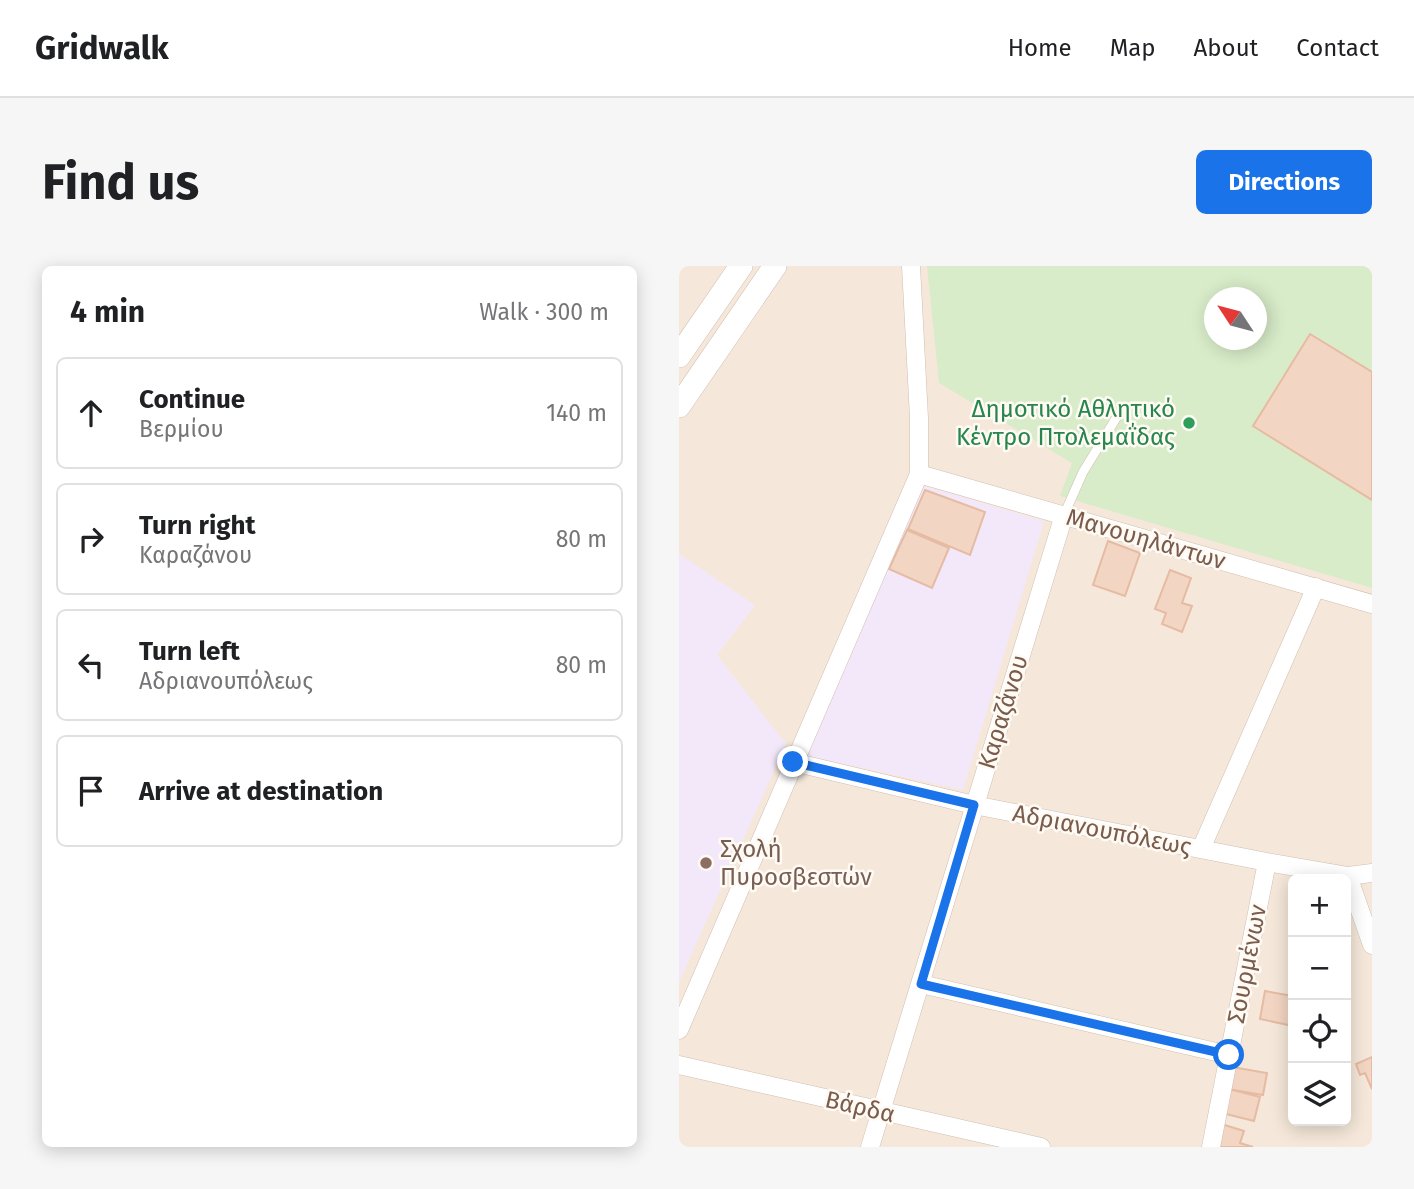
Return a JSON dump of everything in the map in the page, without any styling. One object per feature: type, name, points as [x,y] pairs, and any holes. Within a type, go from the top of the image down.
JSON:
[{"type":"street","points":[[679,356],[741,266]]},
{"type":"street","points":[[679,406],[775,266]]},
{"type":"street","points":[[679,1030],[919,474],[919,418],[911,266]]},
{"type":"street","name":"Μανουηλάντων","points":[[919,474],[1372,604]]},
{"type":"street","name":"Καραζάνου","points":[[870,1147],[1064,515]]},
{"type":"street","points":[[1201,849],[1316,587]]},
{"type":"street","name":"Αδριανουπόλεως","points":[[793,762],[974,805],[1336,874]]},
{"type":"street","name":"Σουρμένων","points":[[1210,1147],[1267,862]]},
{"type":"street","name":"Αδριανουπόλεως","points":[[1351,876],[1372,873]]},
{"type":"street","points":[[1351,885],[1372,945]]},
{"type":"street","points":[[921,984],[1229,1055]]},
{"type":"street","name":"Βάρδα","points":[[679,1065],[1041,1147]]},
{"type":"lane","name":"Καραζάνου","points":[[1064,515],[1083,472],[1123,407]]},
{"type":"shaded area","points":[[679,266],[1372,266],[1372,1147],[679,1147]]},
{"type":"shaded area","points":[[915,483],[1044,521],[963,790],[803,755]]},
{"type":"shaded area","name":"Σχολή Πυροσβεστών","points":[[679,554],[755,605],[717,655],[786,744],[679,982]]},
{"type":"green space","name":"Δημοτικό Αθλητικό Κέντρο Πτολεμαΐδας","points":[[927,266],[1372,266],[1372,588],[1060,496],[1072,463],[939,383]]},
{"type":"building","points":[[1310,334],[1372,372],[1372,500],[1253,426]]},
{"type":"building","points":[[925,490],[985,512],[970,555],[908,529]]},
{"type":"building","points":[[907,530],[949,548],[932,588],[889,569]]},
{"type":"building","points":[[1108,541],[1140,553],[1125,596],[1093,585]]},
{"type":"building","points":[[1170,570],[1191,578],[1182,603],[1192,606],[1182,632],[1162,624],[1166,613],[1155,609]]},
{"type":"building","points":[[1265,991],[1288,995],[1288,1025],[1260,1019]]},
{"type":"building","points":[[1372,1057],[1372,1089],[1365,1073],[1360,1075],[1356,1064]]},
{"type":"building","points":[[1232,1067],[1267,1073],[1263,1095],[1228,1089]]},
{"type":"building","points":[[1225,1088],[1260,1097],[1254,1121],[1218,1112]]},
{"type":"building","points":[[1218,1123],[1244,1131],[1240,1143],[1253,1147],[1217,1147]]},
{"type":"place","name":"Δημοτικό Αθλητικό Κέντρο Πτολεμαΐδας","points":[[1189,423]]},
{"type":"place","name":"Σχολή Πυροσβεστών","points":[[706,863]]},
{"type":"route","points":[[793,762],[974,805],[921,984],[1229,1055]]}]
